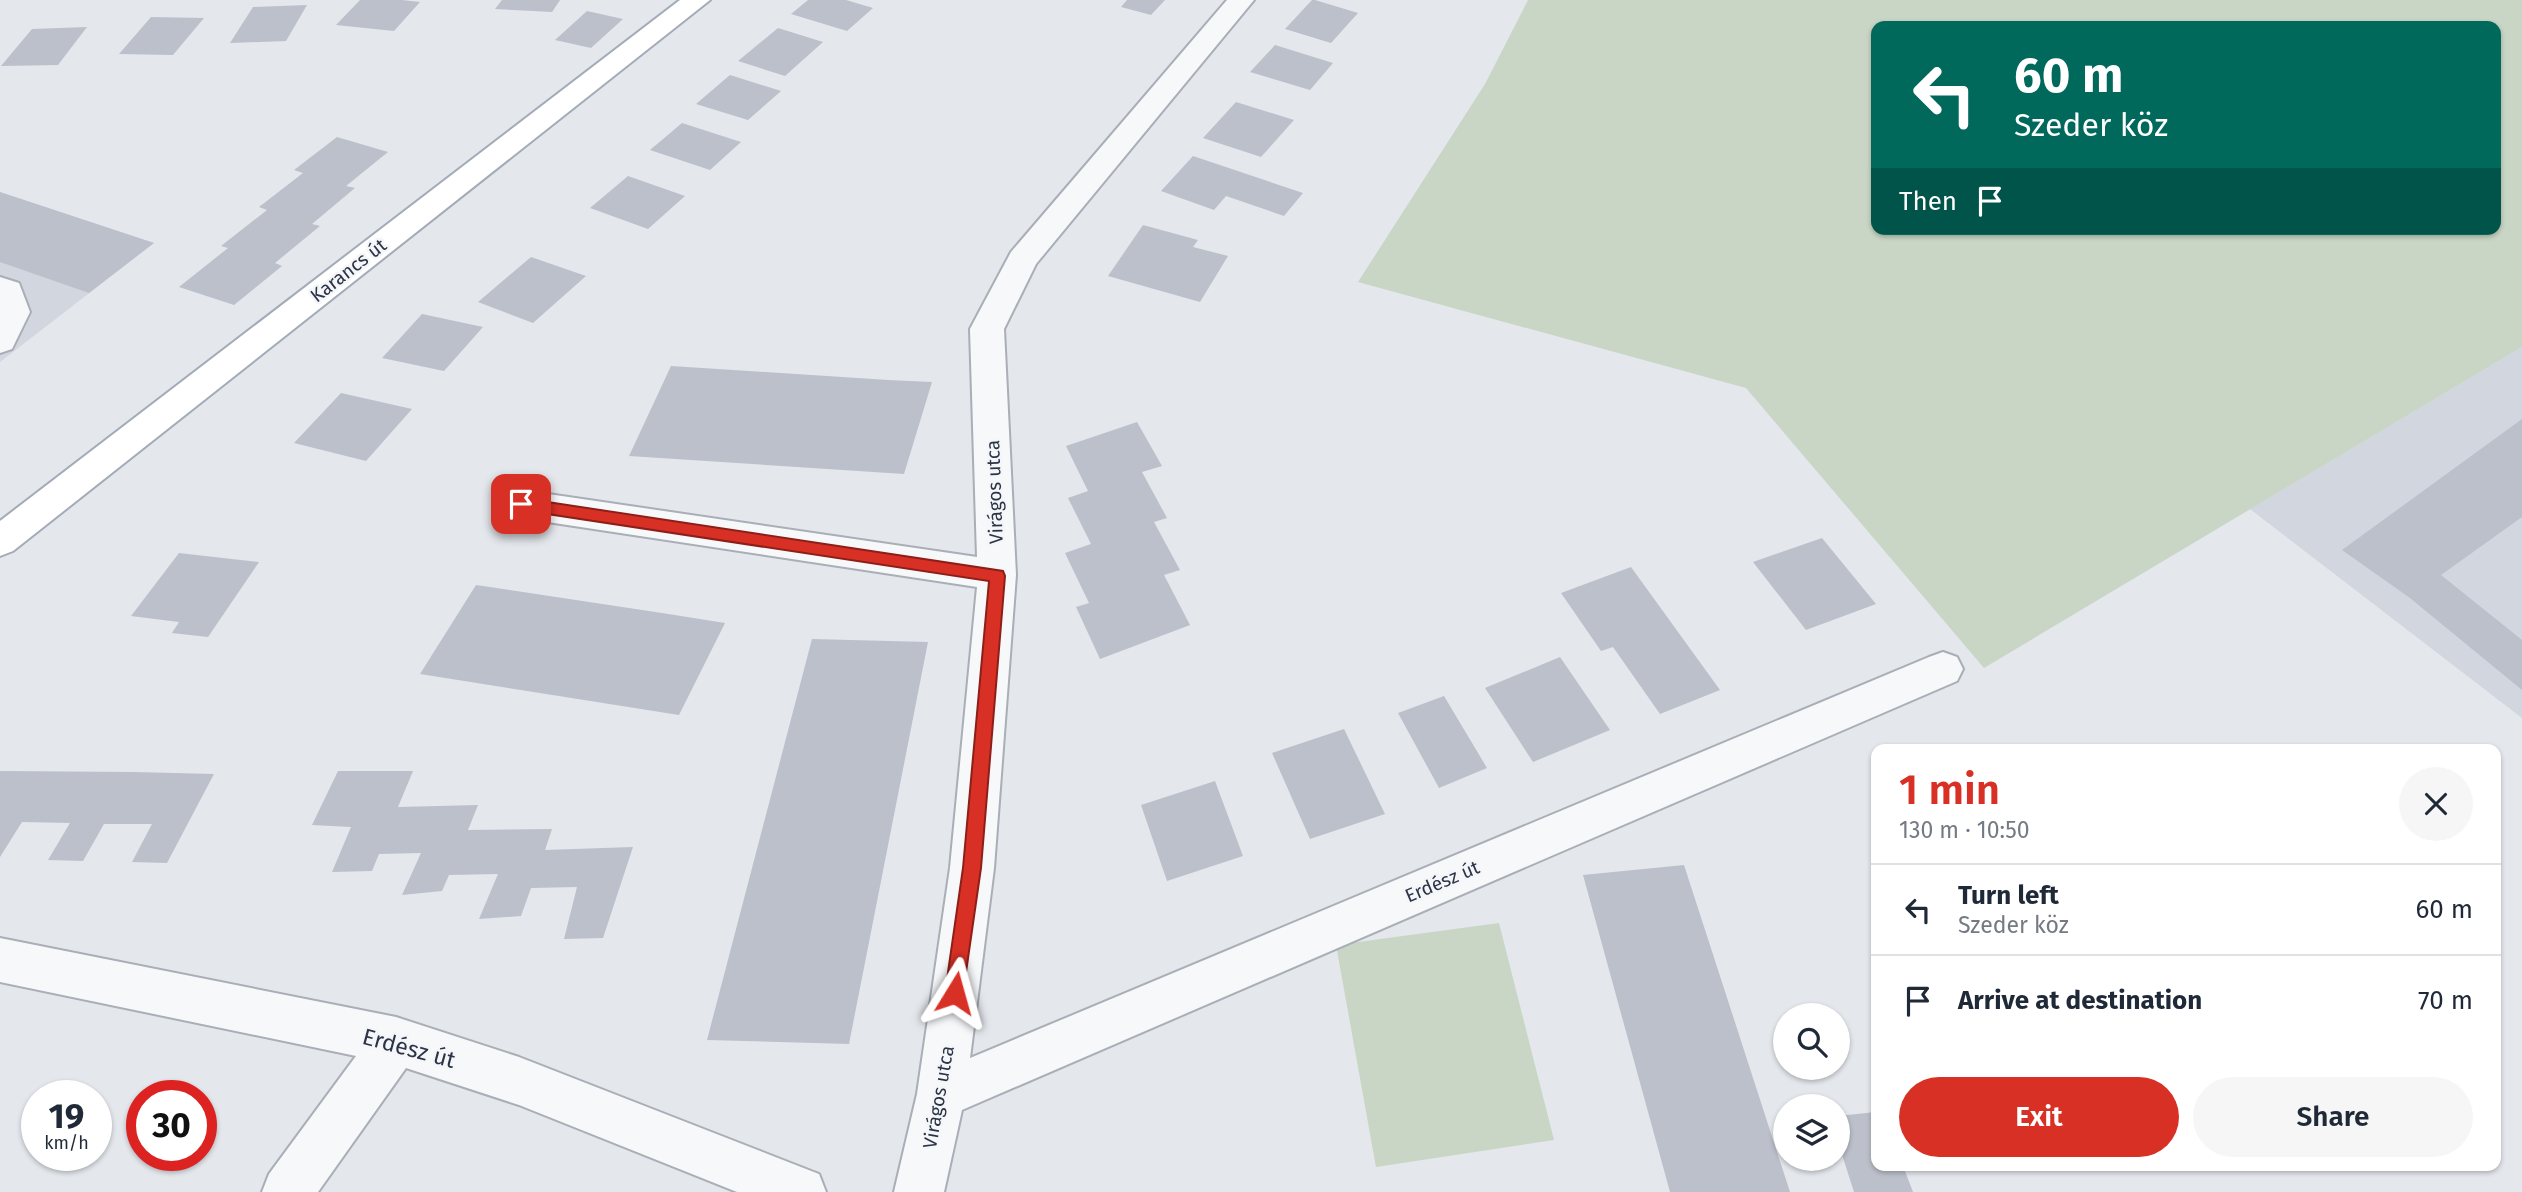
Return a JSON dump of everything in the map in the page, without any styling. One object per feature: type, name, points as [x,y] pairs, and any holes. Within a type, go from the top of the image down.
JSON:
[{"type":"main road","name":"Karancs út","points":[[0,541],[697,0]]},
{"type":"street","name":"Virágos utca","points":[[919,1192],[941,1094],[972,868],[997,576],[987,329],[1022,259],[1241,0]]},
{"type":"street","points":[[0,288],[8,291],[14,312],[0,341]]},
{"type":"street","points":[[521,504],[997,576]]},
{"type":"street","name":"Erdész út","points":[[941,1094],[1943,669]]},
{"type":"street","name":"Erdész út","points":[[0,960],[396,1041],[519,1081],[801,1192]]},
{"type":"street","points":[[287,1192],[396,1041]]},
{"type":"shaded area","points":[[0,192],[154,243],[0,362]]},
{"type":"shaded area","points":[[2522,347],[2522,718],[2250,509]]},
{"type":"green space","points":[[1528,0],[2522,0],[2522,347],[1984,668],[1746,388],[1358,282],[1485,84]]},
{"type":"green space","points":[[1499,923],[1554,1140],[1376,1167],[1336,945]]},
{"type":"building","points":[[360,0],[420,2],[394,31],[336,25]]},
{"type":"building","points":[[502,0],[560,0],[552,12],[495,9]]},
{"type":"building","points":[[808,0],[846,0],[873,8],[847,31],[791,14]]},
{"type":"building","points":[[1127,0],[1165,0],[1151,15],[1121,7]]},
{"type":"building","points":[[1312,0],[1358,13],[1331,43],[1285,29]]},
{"type":"building","points":[[307,5],[286,41],[230,43],[253,7]]},
{"type":"building","points":[[587,11],[623,19],[591,48],[555,40]]},
{"type":"building","points":[[151,17],[204,18],[173,55],[119,54]]},
{"type":"building","points":[[87,27],[58,65],[1,66],[32,29]]},
{"type":"building","points":[[778,28],[823,42],[785,76],[738,61]]},
{"type":"building","points":[[1275,45],[1333,63],[1310,90],[1250,72]]},
{"type":"building","points":[[730,75],[781,91],[748,120],[696,104]]},
{"type":"building","points":[[1236,102],[1294,120],[1261,157],[1203,138]]},
{"type":"building","points":[[682,123],[741,142],[710,170],[650,150]]},
{"type":"building","points":[[337,137],[388,152],[346,186],[355,188],[312,224],[320,226],[275,263],[282,266],[234,305],[179,287],[228,248],[221,246],[267,210],[259,207],[303,173],[294,170]]},
{"type":"building","points":[[1193,156],[1303,193],[1284,216],[1226,196],[1214,210],[1161,191]]},
{"type":"building","points":[[628,176],[685,196],[648,229],[590,208]]},
{"type":"building","points":[[0,192],[154,243],[89,293],[0,262]]},
{"type":"building","points":[[1143,225],[1198,240],[1193,247],[1228,256],[1200,302],[1108,276]]},
{"type":"building","points":[[531,257],[586,276],[533,323],[478,302]]},
{"type":"building","points":[[422,314],[483,327],[444,371],[382,358]]},
{"type":"building","points":[[671,366],[932,382],[904,474],[629,456]]},
{"type":"building","points":[[341,393],[412,409],[366,461],[294,443]]},
{"type":"building","points":[[2522,419],[2522,517],[2441,575],[2522,640],[2522,690],[2410,598],[2342,550]]},
{"type":"building","points":[[1137,422],[1162,466],[1142,472],[1167,518],[1154,522],[1180,570],[1164,575],[1190,625],[1100,659],[1076,607],[1089,603],[1065,553],[1091,544],[1068,498],[1088,491],[1066,446]]},
{"type":"building","points":[[1822,538],[1876,604],[1806,630],[1753,562]]},
{"type":"building","points":[[179,553],[259,562],[208,637],[172,633],[179,622],[131,616]]},
{"type":"building","points":[[1631,567],[1720,690],[1660,714],[1613,647],[1601,651],[1561,593]]},
{"type":"building","points":[[476,585],[725,623],[679,715],[420,674]]},
{"type":"building","points":[[812,639],[928,642],[849,1044],[707,1040]]},
{"type":"building","points":[[1560,657],[1610,730],[1533,762],[1485,688]]},
{"type":"building","points":[[1444,696],[1487,768],[1439,788],[1398,713]]},
{"type":"building","points":[[1344,729],[1385,814],[1310,839],[1272,753]]},
{"type":"building","points":[[0,771],[214,774],[167,863],[132,862],[152,824],[104,824],[83,861],[48,860],[70,823],[22,822],[0,857]]},
{"type":"building","points":[[338,771],[413,771],[398,807],[478,805],[468,830],[552,829],[545,850],[633,847],[603,938],[564,939],[577,887],[531,888],[521,916],[479,919],[498,874],[449,875],[442,891],[402,895],[421,853],[379,854],[372,871],[332,872],[351,827],[312,825]]},
{"type":"building","points":[[1215,781],[1243,856],[1167,881],[1141,805]]},
{"type":"building","points":[[1684,865],[1773,1140],[1773,1171],[1783,1171],[1790,1192],[1670,1192],[1583,875]]},
{"type":"building","points":[[1871,1113],[1871,1171],[1905,1171],[1913,1192],[1854,1192],[1847,1171],[1850,1171],[1850,1115]]},
{"type":"route","points":[[521,504],[997,576],[972,868],[955,993]]}]
